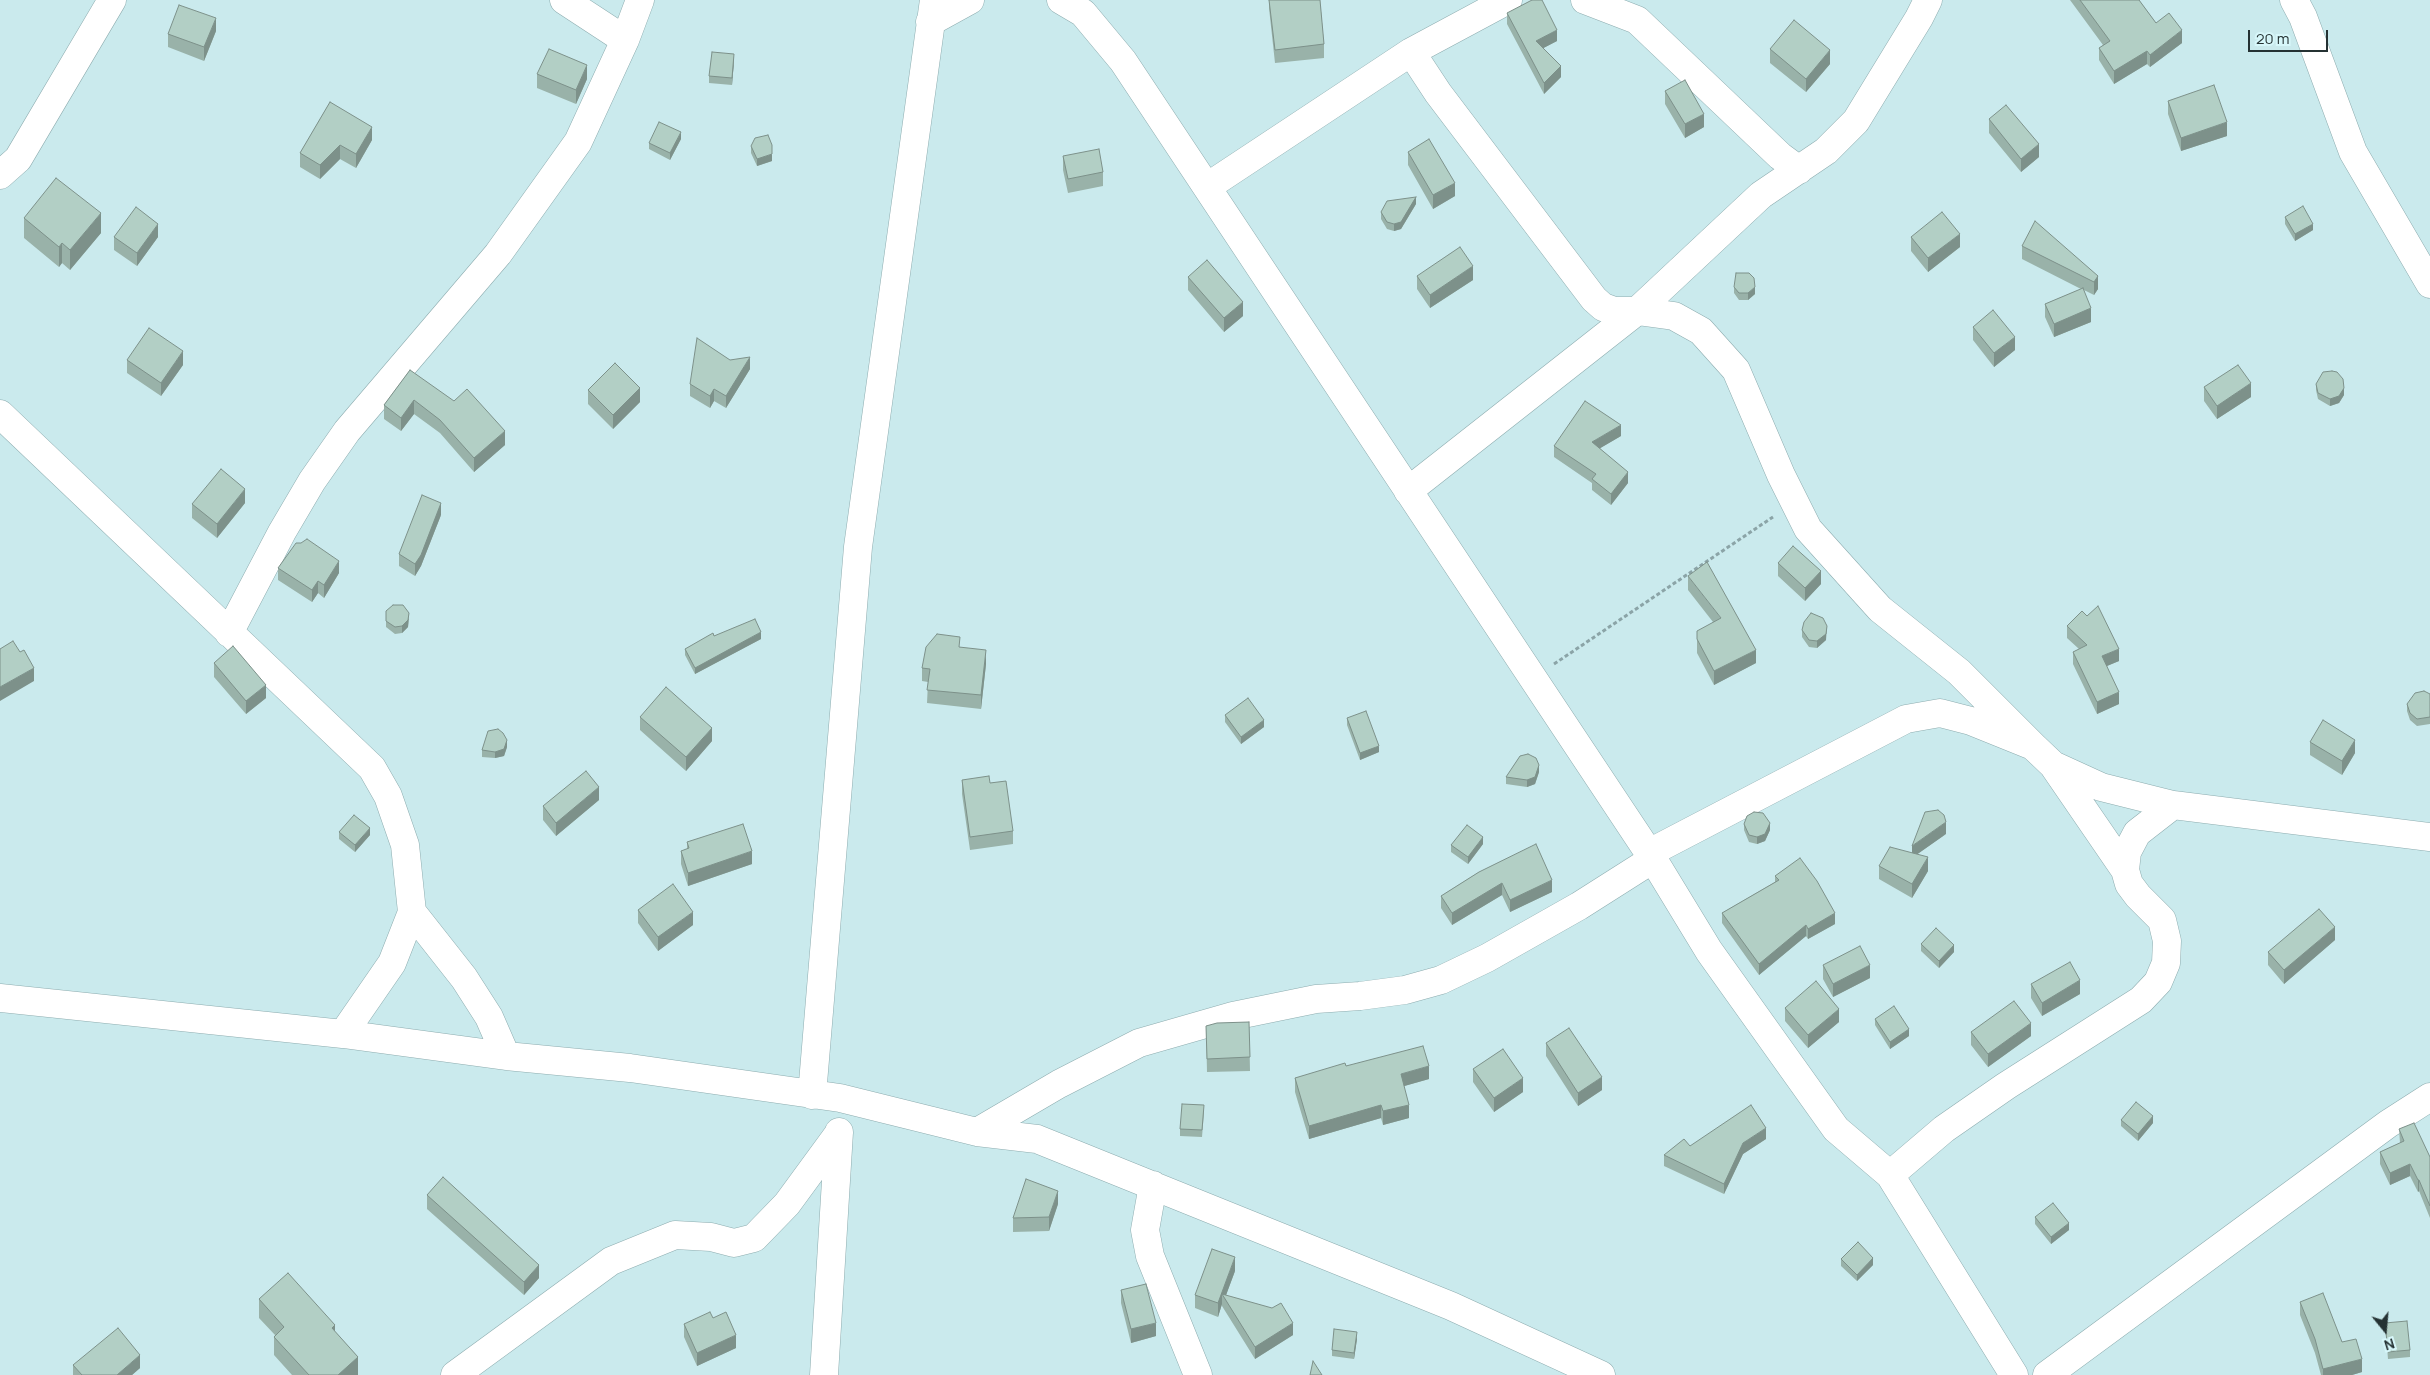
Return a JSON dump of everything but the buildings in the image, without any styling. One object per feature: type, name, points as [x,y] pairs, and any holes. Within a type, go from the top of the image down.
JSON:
[{"type":"street","points":[[0,175],[18,159],[112,0]]},
{"type":"street","points":[[564,0],[625,40]]},
{"type":"street","points":[[230,633],[282,532],[312,481],[347,431],[498,254],[578,142],[625,40],[640,0]]},
{"type":"street","points":[[812,1095],[858,547],[932,11],[970,0]]},
{"type":"street","points":[[1061,0],[1083,13],[1123,61],[1651,856],[1709,951],[1836,1129],[1890,1176],[2014,1375]]},
{"type":"street","points":[[1207,187],[1411,52],[1508,0]]},
{"type":"street","points":[[1585,0],[1637,20],[1780,156],[1799,170]]},
{"type":"street","points":[[1408,491],[1637,310],[1761,195],[1826,151],[1856,121],[1928,0]]},
{"type":"street","points":[[2294,0],[2303,17],[2353,152],[2430,284]]},
{"type":"street","points":[[1411,52],[1438,93],[1594,300],[1603,307],[1614,311],[1637,310],[1674,316],[1701,331],[1736,370],[1808,529],[1880,609],[1959,672],[2053,765],[2125,870],[2133,890],[2162,920],[2167,941],[2166,963],[2158,982],[2141,1000],[2006,1086],[1944,1129],[1890,1176]]},
{"type":"street","points":[[0,414],[372,768],[388,796],[405,845],[412,912],[392,963],[343,1034]]},
{"type":"street","points":[[977,1132],[1059,1084],[1138,1044],[1233,1016],[1316,999],[1405,990],[1440,980],[1486,958],[1579,906],[1651,856],[1906,719],[1940,713],[1971,721],[2033,746]]},
{"type":"street","points":[[2053,765],[2102,787],[2173,805],[2430,837]]},
{"type":"street","points":[[2125,870],[2127,852],[2137,833],[2173,805]]},
{"type":"street","points":[[412,912],[464,978],[490,1017],[506,1056]]},
{"type":"street","points":[[0,998],[343,1034],[506,1056],[630,1068],[840,1098],[977,1132],[1037,1139],[1451,1306],[1601,1375]]},
{"type":"street","points":[[2047,1375],[2388,1124],[2430,1097]]},
{"type":"street","points":[[824,1375],[840,1098]]},
{"type":"street","points":[[455,1375],[611,1261],[675,1235],[711,1237],[734,1243],[754,1238],[787,1204],[839,1133]]},
{"type":"street","points":[[1153,1185],[1145,1230],[1150,1256],[1198,1375]]},
{"type":"path","points":[[1532,679],[1795,503]]}]
